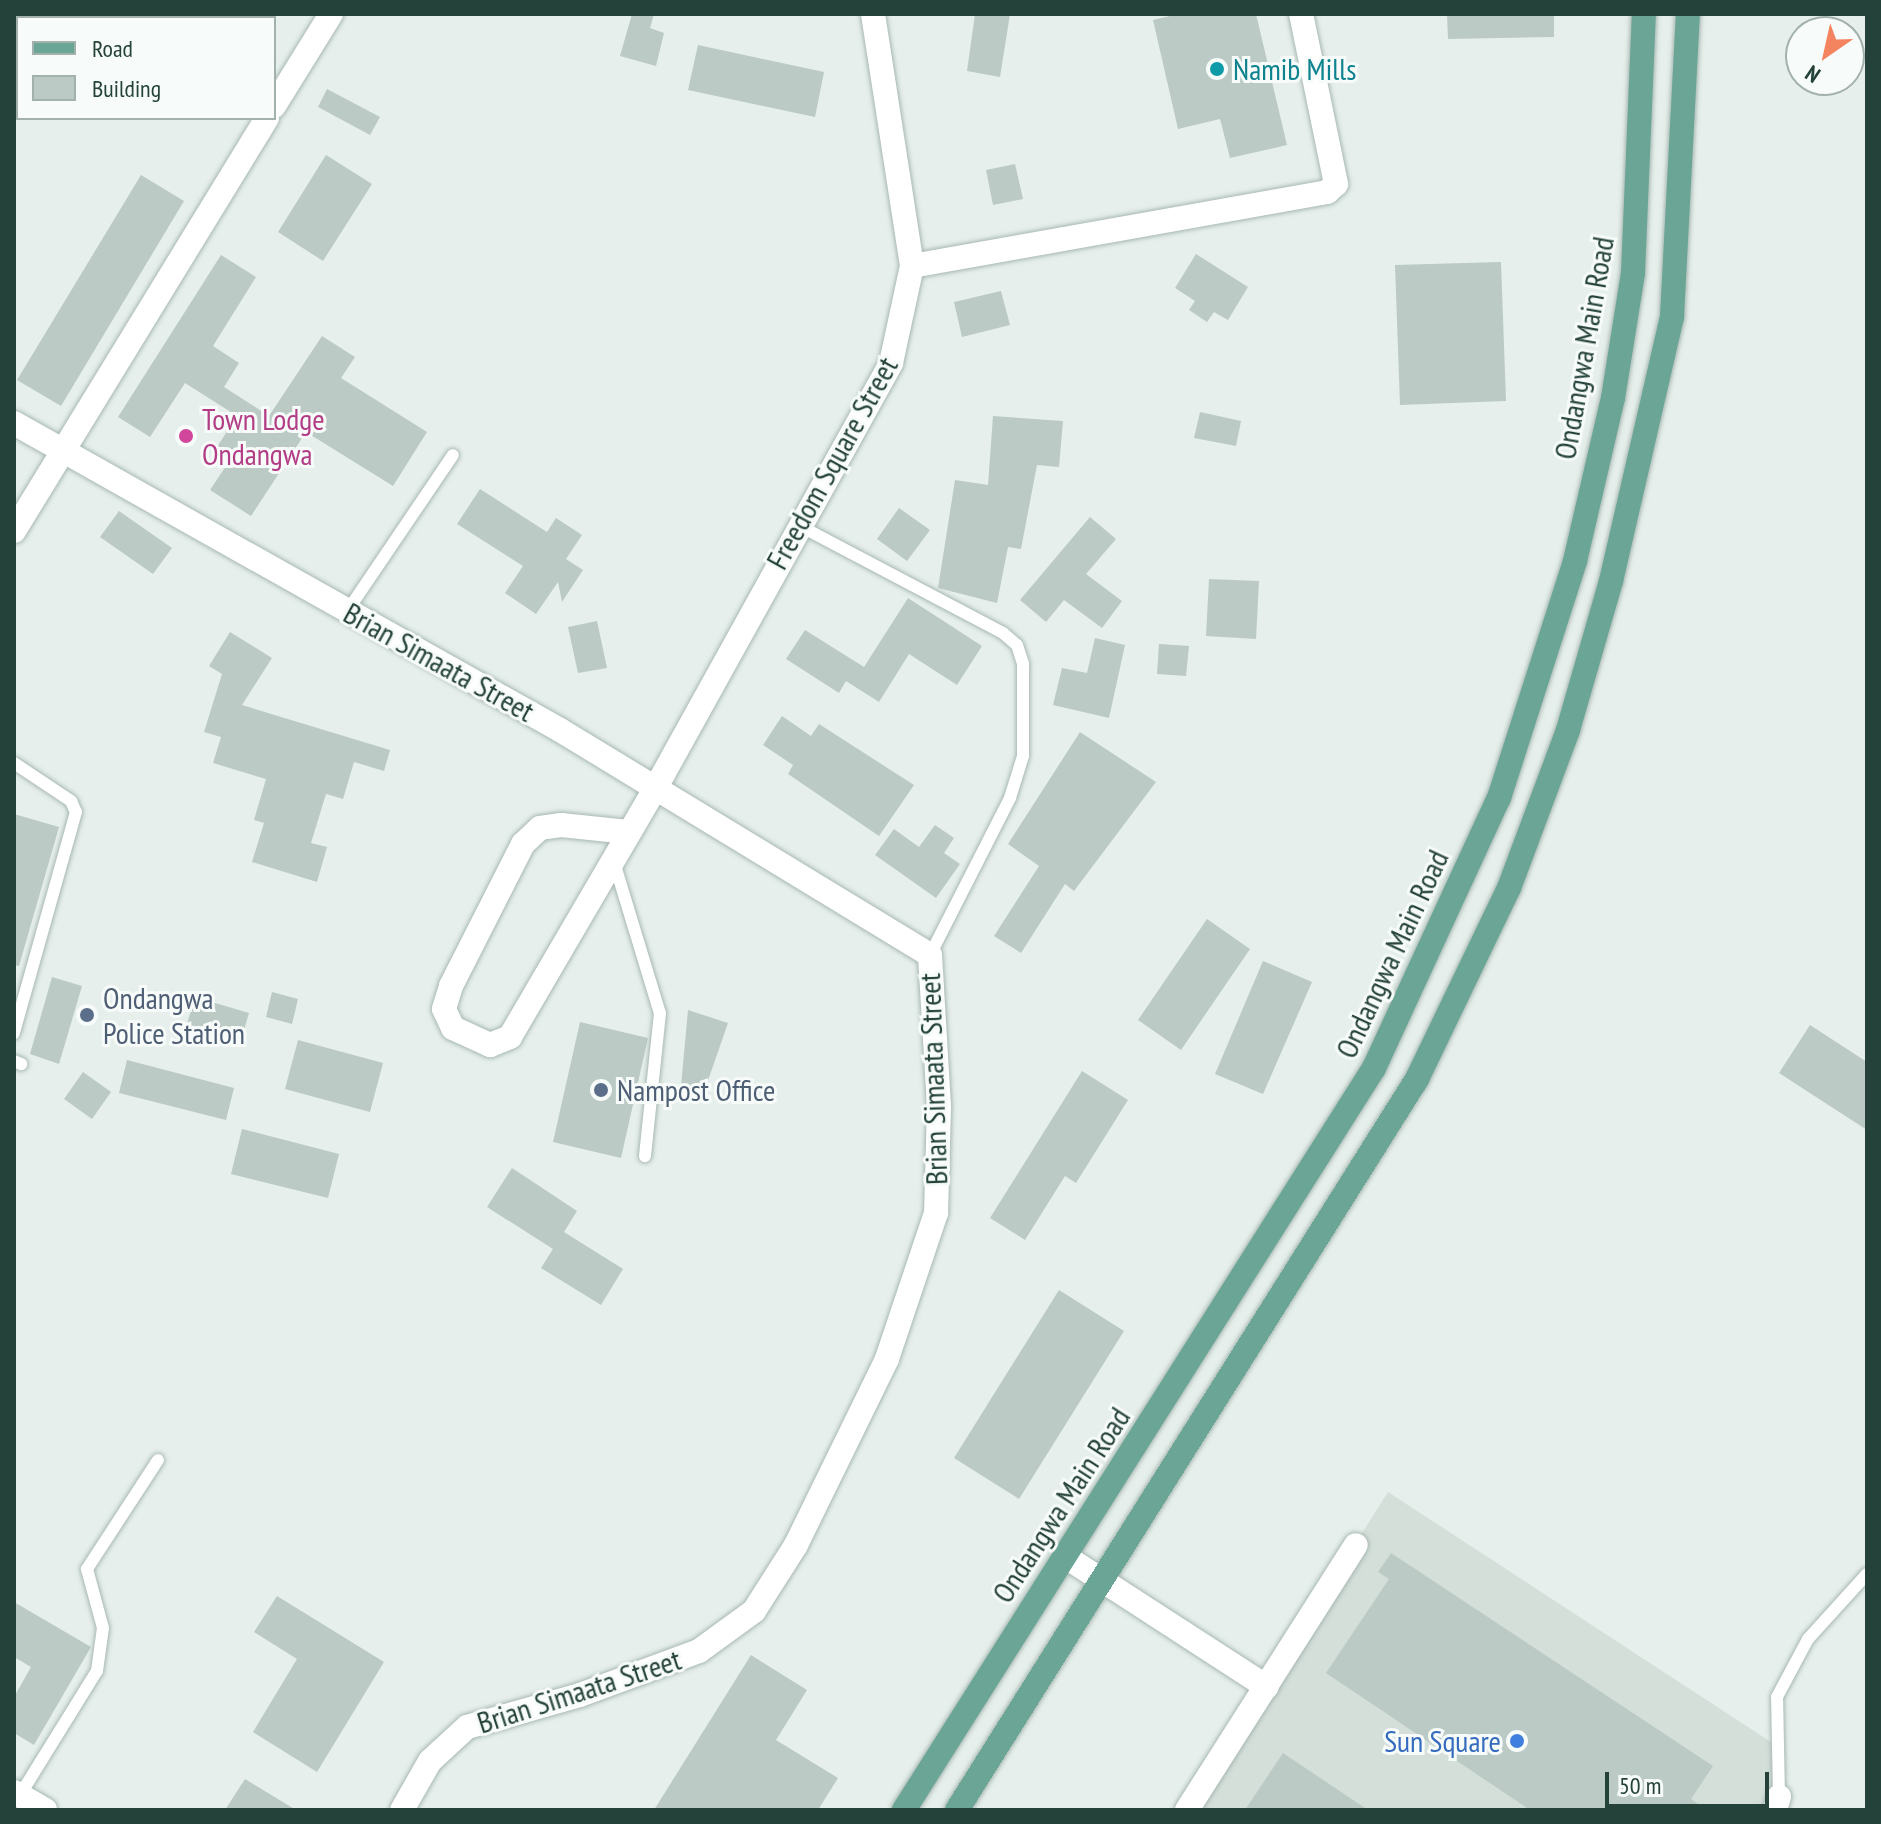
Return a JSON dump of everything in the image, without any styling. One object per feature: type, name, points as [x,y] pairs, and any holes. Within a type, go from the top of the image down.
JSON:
[{"type":"main road","name":"Ondangwa Main Road","points":[[904,1810],[1374,1068],[1499,798],[1575,561],[1613,398],[1633,273],[1644,14]]},
{"type":"main road","points":[[957,1810],[1106,1582],[1417,1079],[1509,888],[1568,730],[1635,494],[1672,317],[1688,14]]},
{"type":"main road","points":[[1643,80],[1686,80]]},
{"type":"street","points":[[276,103],[331,14]]},
{"type":"street","name":"Freedom Square Street","points":[[628,832],[561,825],[540,828],[523,844],[451,986],[444,1009],[453,1028],[490,1045],[510,1037],[655,789],[797,524],[891,363],[912,266],[873,14]]},
{"type":"street","points":[[912,266],[1327,192],[1336,184],[1301,14]]},
{"type":"street","points":[[14,531],[266,120]]},
{"type":"street","name":"Brian Simaata Street","points":[[14,423],[60,455],[348,610],[655,789],[930,955],[939,1107],[936,1213],[887,1359],[796,1545],[754,1611],[699,1651],[580,1695],[467,1727],[430,1761],[402,1810]]},
{"type":"street","points":[[1187,1810],[1356,1545]]},
{"type":"street","points":[[1066,1557],[1267,1687]]},
{"type":"street","points":[[17,1794],[45,1810]]},
{"type":"lane","points":[[348,610],[453,455]]},
{"type":"lane","points":[[797,524],[986,623],[1017,645],[1028,698],[1023,756],[1010,798],[930,955]]},
{"type":"lane","points":[[14,763],[71,801],[76,812],[14,1033]]},
{"type":"lane","points":[[613,859],[660,1013],[645,1156]]},
{"type":"lane","points":[[17,1794],[97,1671],[103,1628],[87,1569],[158,1460]]},
{"type":"lane","points":[[1777,1804],[1777,1697],[1808,1639],[1867,1574]]},
{"type":"shaded area","points":[[1388,1492],[1774,1744],[1775,1810],[1187,1810]]},
{"type":"building","points":[[632,14],[654,14],[650,28],[664,33],[656,66],[620,56]]},
{"type":"building","points":[[975,14],[1010,14],[1000,77],[967,71]]},
{"type":"building","name":"Namib Mills","points":[[1178,14],[1256,14],[1287,145],[1230,158],[1220,119],[1178,129],[1153,20]]},
{"type":"building","points":[[1447,14],[1554,14],[1554,37],[1448,39]]},
{"type":"building","points":[[698,45],[824,72],[815,117],[688,90]]},
{"type":"building","points":[[327,89],[380,117],[370,135],[318,107]]},
{"type":"building","points":[[326,155],[372,184],[323,261],[278,232]]},
{"type":"building","points":[[1015,164],[1023,199],[993,205],[986,170]]},
{"type":"building","points":[[141,175],[184,201],[61,406],[17,380]]},
{"type":"building","points":[[1196,254],[1248,287],[1228,320],[1214,312],[1207,322],[1189,310],[1195,301],[1175,288]]},
{"type":"building","points":[[221,255],[256,277],[213,346],[239,363],[224,387],[269,416],[322,336],[355,357],[341,378],[427,432],[393,486],[306,432],[251,516],[210,490],[230,460],[215,450],[237,416],[185,383],[150,437],[118,417]]},
{"type":"building","points":[[1501,262],[1506,401],[1400,405],[1395,265]]},
{"type":"building","points":[[1001,291],[1010,325],[962,337],[954,302]]},
{"type":"building","points":[[1200,412],[1241,421],[1236,446],[1194,438]]},
{"type":"building","points":[[993,416],[1063,421],[1059,467],[1037,465],[1021,549],[1008,547],[997,603],[938,588],[955,480],[988,485]]},
{"type":"building","points":[[480,489],[547,532],[556,518],[582,535],[566,559],[583,570],[562,602],[558,582],[536,614],[505,593],[523,566],[457,524]]},
{"type":"building","points":[[899,508],[930,530],[907,561],[877,539]]},
{"type":"building","points":[[119,511],[172,548],[153,574],[100,537]]},
{"type":"building","points":[[1090,517],[1116,539],[1086,574],[1122,601],[1102,628],[1064,600],[1046,622],[1020,600]]},
{"type":"building","points":[[1209,579],[1259,581],[1256,639],[1206,636]]},
{"type":"building","points":[[908,598],[982,646],[957,685],[909,654],[879,702],[846,681],[839,693],[786,659],[805,630],[864,667]]},
{"type":"building","points":[[597,621],[607,668],[578,673],[568,627]]},
{"type":"building","points":[[230,632],[272,658],[242,705],[390,750],[384,771],[354,762],[343,799],[326,794],[311,843],[327,847],[317,882],[252,862],[264,823],[254,820],[266,779],[213,763],[221,737],[204,732],[222,674],[209,666]]},
{"type":"building","points":[[1095,638],[1125,645],[1109,718],[1053,705],[1062,668],[1087,673]]},
{"type":"building","points":[[1159,644],[1189,646],[1186,676],[1157,674]]},
{"type":"building","points":[[782,716],[811,736],[819,724],[914,785],[879,836],[788,774],[793,765],[763,745]]},
{"type":"building","points":[[1080,732],[1156,782],[1074,891],[1065,884],[1021,953],[994,936],[1039,866],[1008,844]]},
{"type":"building","points":[[14,814],[59,827],[19,966],[14,965]]},
{"type":"building","points":[[935,825],[954,838],[944,853],[960,864],[936,898],[875,855],[894,829],[919,847]]},
{"type":"building","points":[[1207,919],[1250,949],[1181,1050],[1138,1020]]},
{"type":"building","points":[[1263,961],[1312,982],[1263,1094],[1215,1074]]},
{"type":"building","points":[[52,977],[82,986],[59,1064],[30,1054]]},
{"type":"building","points":[[272,992],[298,999],[292,1024],[266,1017]]},
{"type":"building","points":[[195,997],[249,1013],[241,1040],[187,1024]]},
{"type":"building","points":[[688,1010],[728,1023],[705,1089],[681,1086]]},
{"type":"building","name":"Nampost Office","points":[[580,1022],[648,1038],[621,1158],[553,1142]]},
{"type":"building","points":[[1810,1025],[1867,1062],[1867,1130],[1779,1073]]},
{"type":"building","points":[[298,1040],[383,1063],[370,1112],[285,1089]]},
{"type":"building","points":[[127,1060],[234,1088],[226,1120],[119,1093]]},
{"type":"building","points":[[1082,1071],[1128,1100],[1076,1183],[1065,1176],[1025,1240],[990,1218]]},
{"type":"building","points":[[83,1072],[111,1092],[92,1119],[64,1099]]},
{"type":"building","points":[[242,1129],[339,1154],[328,1198],[231,1174]]},
{"type":"building","points":[[512,1168],[577,1211],[564,1232],[623,1269],[601,1305],[541,1268],[553,1249],[487,1207]]},
{"type":"building","points":[[1059,1290],[1124,1331],[1019,1499],[954,1458]]},
{"type":"building","name":"Sun Square","points":[[1391,1553],[1713,1766],[1691,1799],[1707,1810],[1530,1810],[1326,1673],[1389,1579],[1378,1572]]},
{"type":"building","points":[[277,1596],[384,1662],[317,1772],[253,1732],[297,1659],[254,1632]]},
{"type":"building","points":[[14,1602],[91,1647],[34,1745],[14,1733],[14,1697],[31,1667],[14,1657]]},
{"type":"building","points":[[751,1655],[807,1690],[776,1740],[838,1778],[818,1810],[654,1810]]},
{"type":"building","points":[[1283,1753],[1368,1810],[1245,1810]]},
{"type":"building","points":[[245,1779],[296,1810],[225,1810]]},
{"type":"place","name":"Namib Mills","points":[[1217,69]]},
{"type":"place","name":"Town Lodge Ondangwa","points":[[186,436]]},
{"type":"place","name":"Ondangwa Police Station","points":[[87,1015]]},
{"type":"place","name":"Nampost Office","points":[[601,1090]]},
{"type":"place","name":"Sun Square","points":[[1517,1741]]}]
